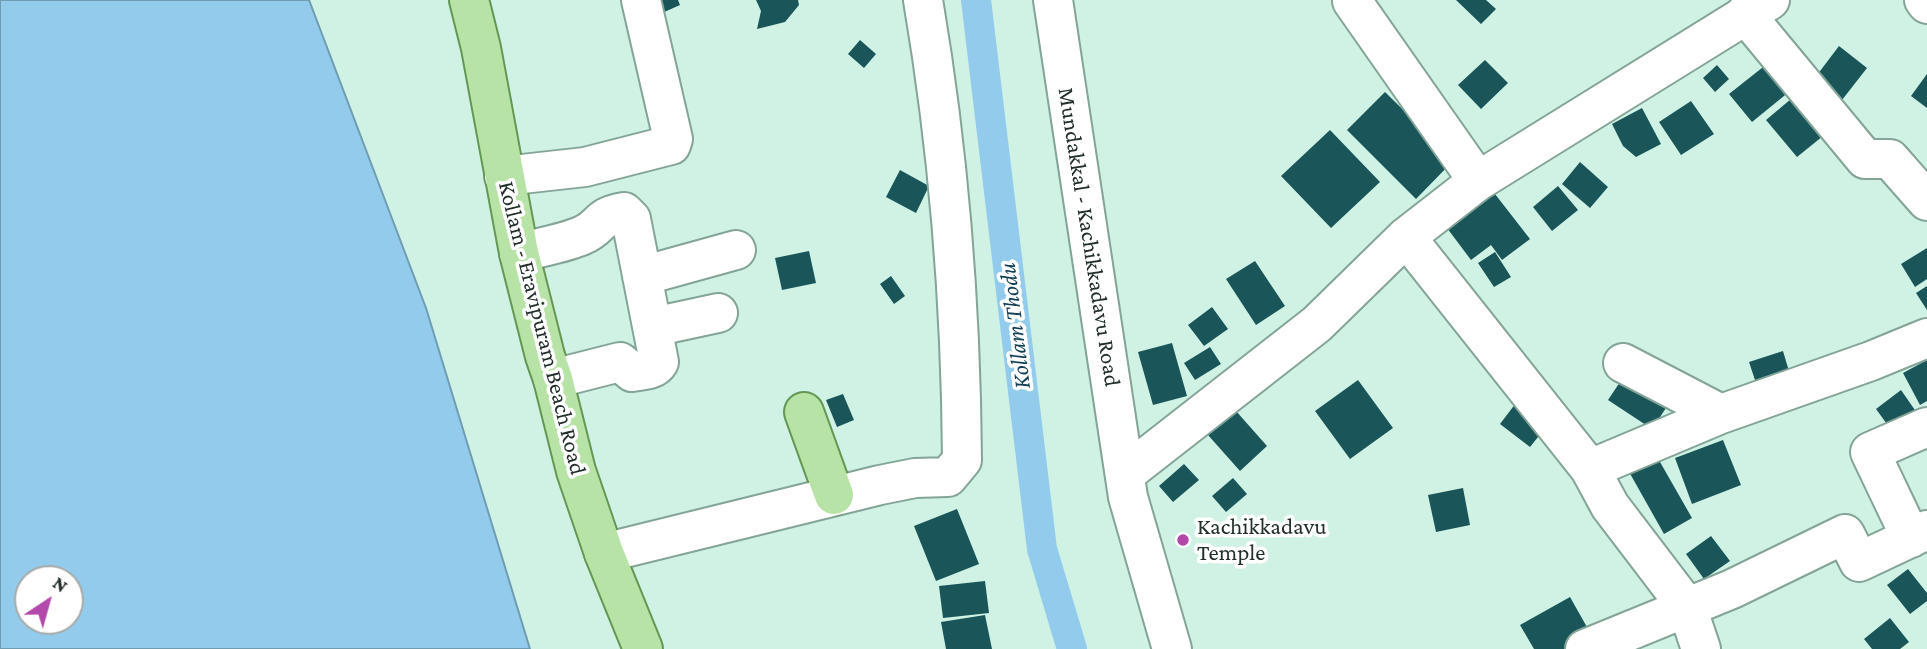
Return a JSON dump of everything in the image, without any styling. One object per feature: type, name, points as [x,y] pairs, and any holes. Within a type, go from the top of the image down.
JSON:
[{"type":"main road","name":"Kollam - Eravipuram Beach Road","points":[[469,0],[519,253],[545,356],[576,471],[604,553],[643,649]]},
{"type":"main road","points":[[804,412],[834,495]]},
{"type":"street","points":[[504,176],[585,167],[671,145],[673,139],[641,0]]},
{"type":"street","points":[[604,553],[834,495],[915,478],[948,477],[962,460],[955,263],[939,90],[923,0]]},
{"type":"street","name":"Mundakkal - Kachikkadavu Road","points":[[1053,0],[1129,497],[1172,649]]},
{"type":"street","points":[[1352,1],[1478,181]]},
{"type":"street","points":[[1125,474],[1317,324],[1406,237],[1478,181],[1758,7],[1865,159],[1890,159],[1927,201]]},
{"type":"street","points":[[519,253],[582,236],[597,226],[604,216],[624,212],[631,219],[659,362],[656,366],[632,372],[620,362],[553,379]]},
{"type":"street","points":[[1406,237],[1590,469],[1610,506],[1687,607],[1701,649]]},
{"type":"street","points":[[642,276],[736,250]]},
{"type":"street","points":[[653,327],[718,313]]},
{"type":"street","points":[[1590,469],[1721,414],[1871,361],[1927,338]]},
{"type":"street","points":[[1623,363],[1721,414]]},
{"type":"street","points":[[1585,649],[1756,579],[1845,534],[1858,562],[1919,534],[1870,452],[1927,427]]},
{"type":"water","points":[[0,0],[309,0],[426,308],[530,649],[0,649]]},
{"type":"building","points":[[656,0],[678,0],[680,5],[662,13]]},
{"type":"building","points":[[756,0],[798,0],[799,5],[785,22],[757,29],[761,11]]},
{"type":"building","points":[[1456,0],[1486,0],[1496,9],[1481,24]]},
{"type":"building","points":[[860,40],[876,54],[864,68],[848,54]]},
{"type":"building","points":[[1839,46],[1867,68],[1842,100],[1814,79]]},
{"type":"building","points":[[1485,60],[1508,83],[1481,109],[1458,85]]},
{"type":"building","points":[[1772,60],[1795,87],[1752,122],[1729,94]]},
{"type":"building","points":[[1717,65],[1729,79],[1715,92],[1703,78]]},
{"type":"building","points":[[1927,74],[1927,108],[1911,96]]},
{"type":"building","points":[[1385,92],[1454,160],[1416,199],[1347,130]]},
{"type":"building","points":[[1791,99],[1823,136],[1797,157],[1766,120]]},
{"type":"building","points":[[1691,101],[1714,134],[1681,155],[1659,122]]},
{"type":"building","points":[[1642,108],[1661,144],[1636,157],[1623,146],[1612,124]]},
{"type":"building","points":[[1330,130],[1380,182],[1331,228],[1281,176]]},
{"type":"building","points":[[1580,162],[1608,187],[1590,208],[1562,184]]},
{"type":"building","points":[[900,170],[929,186],[916,213],[886,197]]},
{"type":"building","points":[[1488,185],[1530,239],[1502,260],[1491,245],[1471,260],[1441,220]]},
{"type":"building","points":[[1558,186],[1578,210],[1552,231],[1533,207]]},
{"type":"building","points":[[1927,248],[1927,279],[1915,287],[1901,264]]},
{"type":"building","points":[[809,251],[816,283],[782,290],[775,258]]},
{"type":"building","points":[[1495,252],[1511,277],[1494,287],[1478,263]]},
{"type":"building","points":[[1255,261],[1285,306],[1256,325],[1226,279]]},
{"type":"building","points":[[891,276],[905,296],[894,304],[880,284]]},
{"type":"building","points":[[1927,286],[1927,310],[1916,293]]},
{"type":"building","points":[[1212,307],[1228,329],[1204,346],[1188,325]]},
{"type":"building","points":[[1172,343],[1187,396],[1153,405],[1138,352]]},
{"type":"building","points":[[1210,347],[1221,364],[1195,380],[1184,363]]},
{"type":"building","points":[[1783,351],[1791,378],[1758,389],[1749,362]]},
{"type":"building","points":[[1927,360],[1927,401],[1920,405],[1903,373]]},
{"type":"building","points":[[1626,373],[1670,402],[1652,429],[1608,400]]},
{"type":"building","points":[[1358,380],[1393,428],[1350,459],[1315,411]]},
{"type":"building","points":[[1901,390],[1917,413],[1892,431],[1876,409]]},
{"type":"building","points":[[843,394],[854,420],[837,427],[826,400]]},
{"type":"building","points":[[1519,399],[1550,422],[1530,447],[1500,424]]},
{"type":"building","points":[[1236,411],[1267,446],[1240,471],[1208,435]]},
{"type":"building","points":[[1723,440],[1741,485],[1692,504],[1675,458]]},
{"type":"building","points":[[1656,455],[1692,518],[1664,534],[1628,470]]},
{"type":"building","points":[[1184,464],[1199,480],[1173,502],[1159,486]]},
{"type":"building","points":[[1233,478],[1247,494],[1226,512],[1212,496]]},
{"type":"building","points":[[1463,488],[1470,525],[1436,532],[1428,495]]},
{"type":"building","points":[[957,509],[979,564],[936,581],[914,526]]},
{"type":"building","points":[[1711,536],[1730,561],[1704,579],[1686,554]]},
{"type":"building","points":[[1908,569],[1927,593],[1927,601],[1910,614],[1887,585]]},
{"type":"building","points":[[985,581],[989,613],[943,618],[939,586]]},
{"type":"building","points":[[1570,597],[1592,636],[1568,649],[1534,649],[1520,625]]},
{"type":"building","points":[[985,615],[992,649],[946,649],[941,622]]},
{"type":"building","points":[[1890,618],[1909,642],[1900,649],[1872,649],[1864,639]]},
{"type":"waterway","name":"Kollam Thodu","points":[[976,0],[1042,549],[1072,649]]},
{"type":"place","name":"Kachikkadavu Temple","points":[[1183,540]]}]
